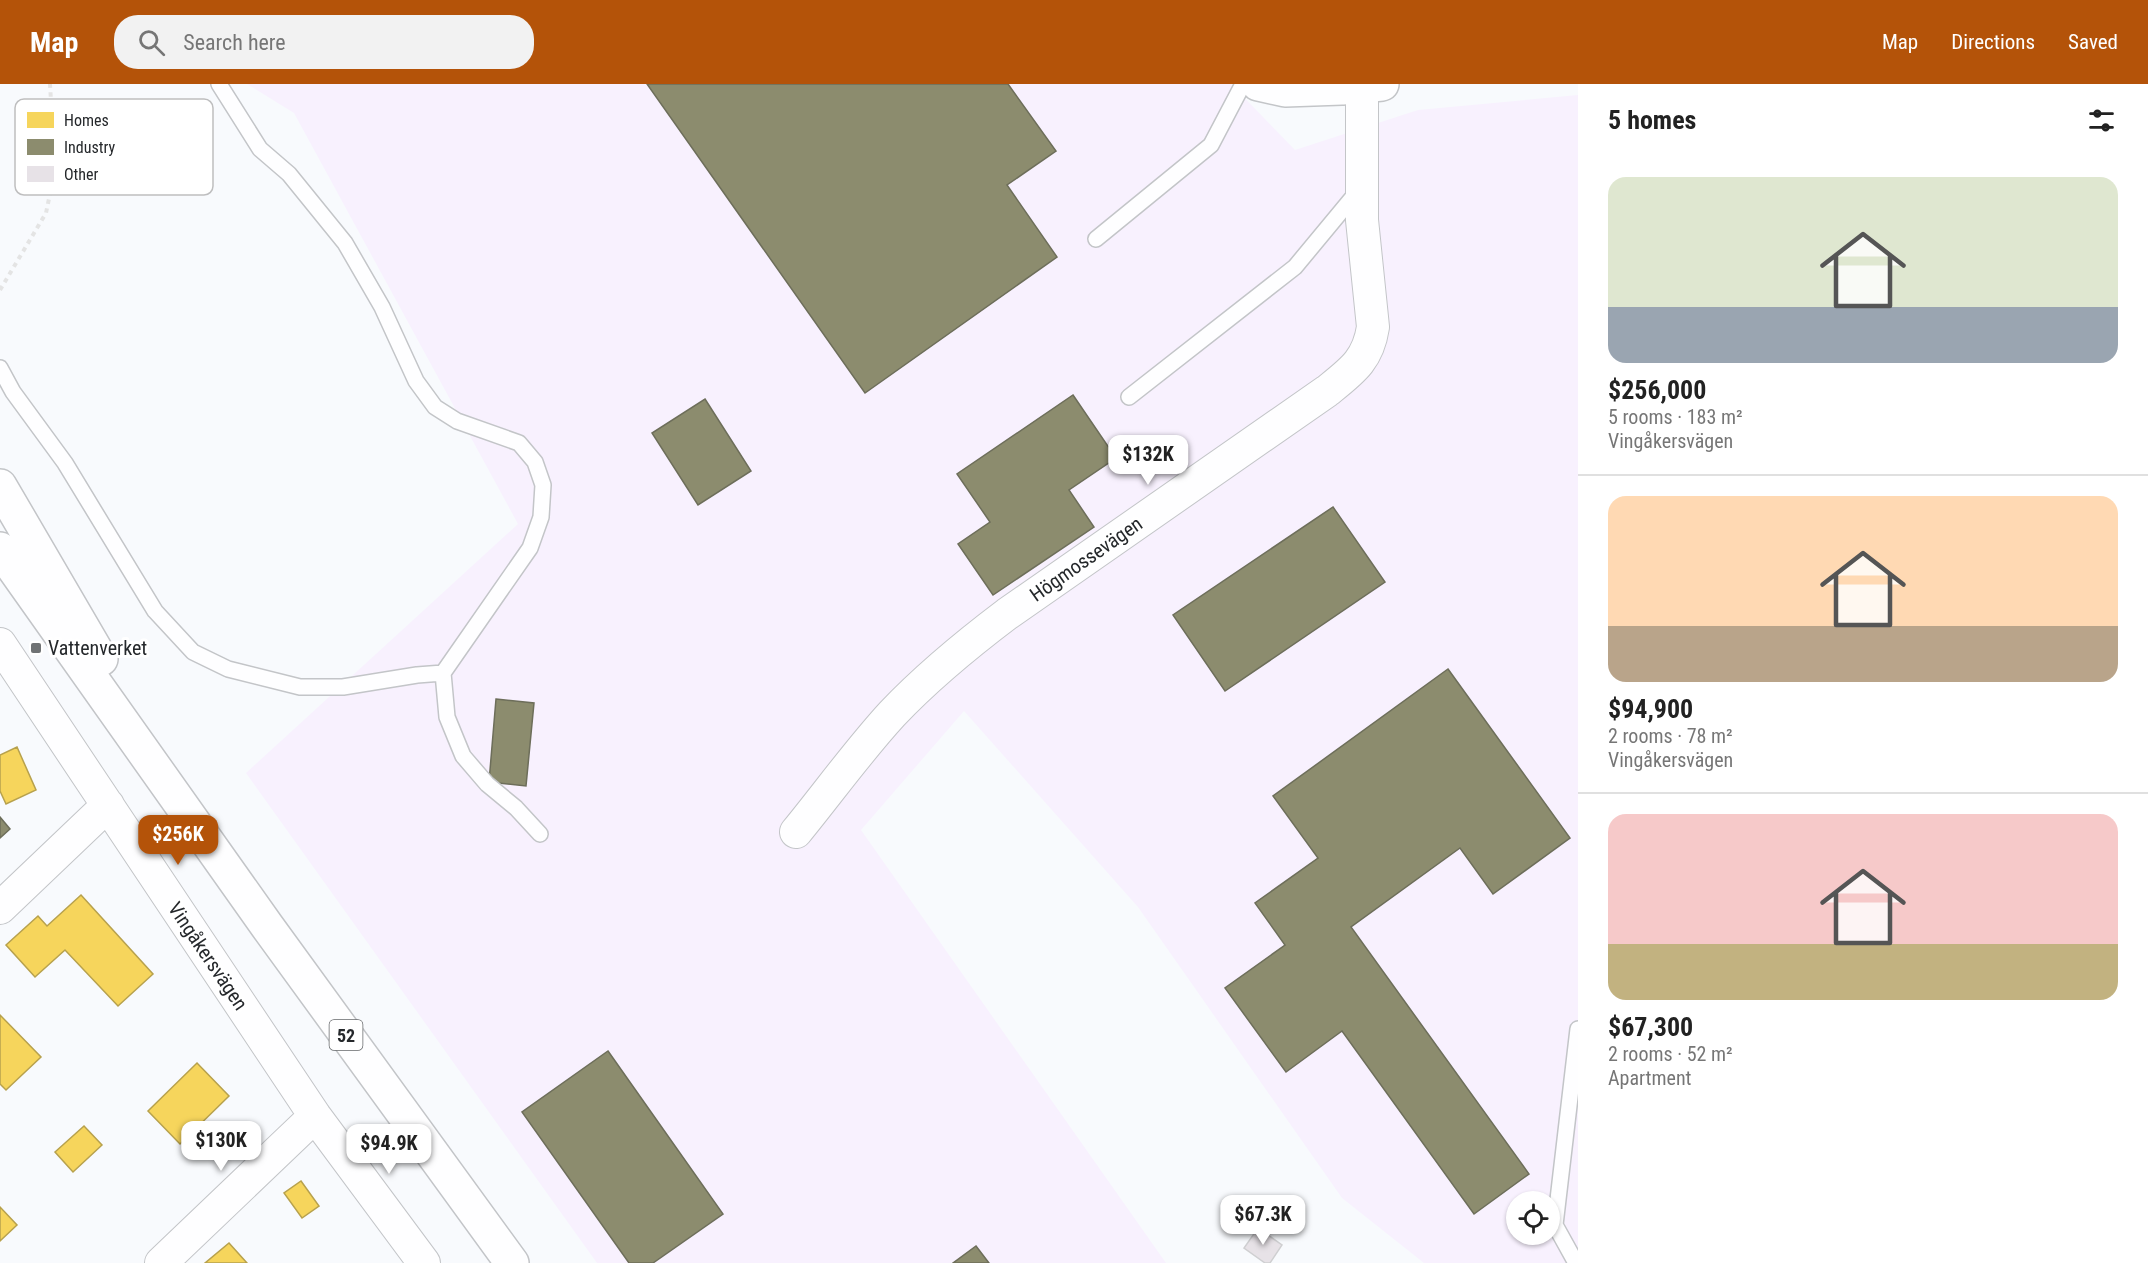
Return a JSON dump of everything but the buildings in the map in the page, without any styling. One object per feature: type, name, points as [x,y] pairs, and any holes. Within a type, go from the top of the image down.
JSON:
[{"type":"main road","name":"Högmossevägen","points":[[1258,84],[1285,90],[1372,85]]},
{"type":"main road","name":"52","points":[[0,486],[86,632],[183,805]]},
{"type":"main road","name":"52","points":[[0,549],[267,926],[512,1263]]},
{"type":"street","name":"Högmossevägen","points":[[796,832],[891,715],[965,646],[1327,391],[1359,363],[1368,347],[1373,327],[1362,220],[1362,186],[1372,85]]},
{"type":"street","name":"Vingåkersvägen","points":[[0,644],[315,1116],[424,1263]]},
{"type":"street","points":[[0,908],[108,805]]},
{"type":"street","points":[[161,1263],[315,1116]]},
{"type":"lane","points":[[219,84],[260,149],[290,174],[345,243],[382,307],[416,381],[435,407],[457,421],[519,443],[535,462],[543,485],[541,517],[530,548],[443,673],[447,717],[463,756],[487,784],[516,808],[540,834]]},
{"type":"lane","points":[[1095,239],[1210,145],[1243,84]]},
{"type":"lane","points":[[1129,397],[1295,267],[1362,186]]},
{"type":"lane","points":[[0,368],[13,392],[65,464],[155,611],[193,652],[228,669],[300,687],[343,687],[443,673]]},
{"type":"lane","points":[[1576,1263],[1555,1225],[1578,1029]]},
{"type":"path","points":[[50,84],[51,99]]},
{"type":"path","points":[[0,290],[46,213],[50,195]]},
{"type":"shaded area","points":[[247,84],[1231,84],[1295,150],[1418,110],[1578,95],[1578,1263],[1424,1263],[1342,1198],[1138,907],[964,711],[861,830],[1166,1263],[597,1263],[246,773],[518,524],[294,113]]},
{"type":"place","name":"Vattenverket","points":[[36,648]]}]
